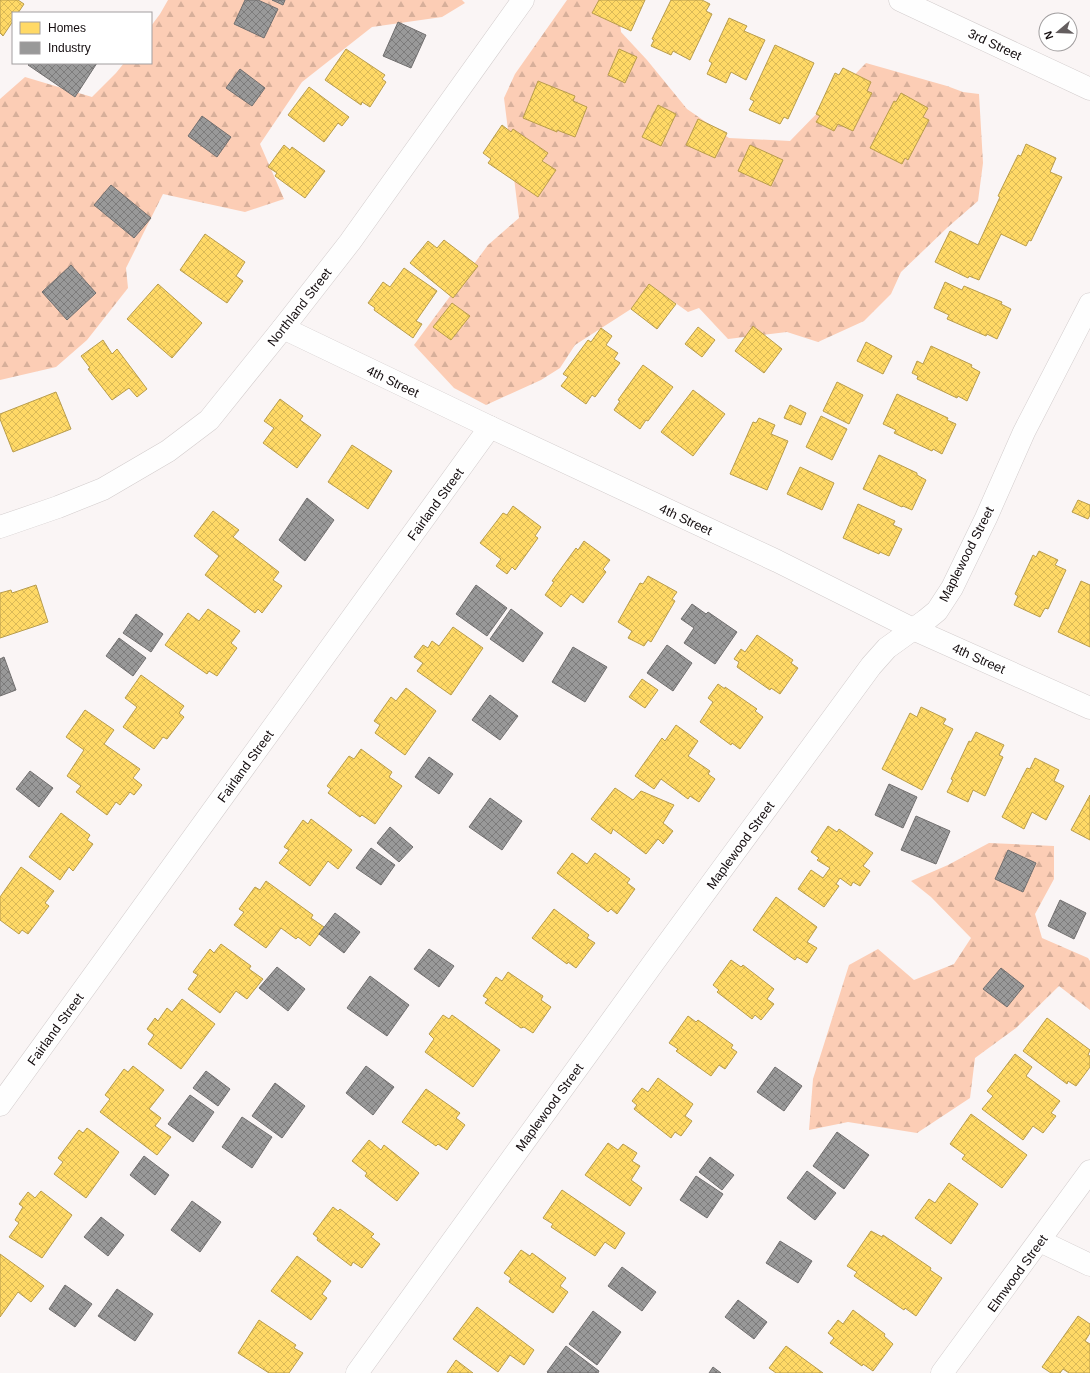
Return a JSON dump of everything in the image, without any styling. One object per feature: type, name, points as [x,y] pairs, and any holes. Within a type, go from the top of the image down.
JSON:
[{"type":"street","name":"Northland Street","points":[[0,527],[58,507],[103,489],[168,450],[209,420],[350,242],[523,0]]},
{"type":"street","name":"3rd Street","points":[[900,0],[1090,89]]},
{"type":"street","name":"Maplewood Street","points":[[357,1373],[654,962],[871,666],[887,648],[936,611],[952,588],[1024,432],[1090,304]]},
{"type":"street","name":"4th Street","points":[[283,328],[772,559],[913,629],[1090,708]]},
{"type":"street","name":"Fairland Street","points":[[0,1105],[490,427]]},
{"type":"street","name":"Elmwood Street","points":[[942,1373],[1090,1171]]},
{"type":"street","points":[[1040,1240],[1090,1266]]},
{"type":"green space","points":[[168,0],[462,0],[465,3],[442,17],[372,27],[302,82],[260,144],[284,199],[245,212],[163,194],[126,268],[128,288],[87,340],[56,367],[0,380],[0,99],[25,77],[92,97],[123,64],[152,64],[152,25]]},
{"type":"green space","points":[[567,0],[618,0],[621,32],[647,60],[687,109],[729,138],[790,141],[866,63],[963,92],[979,94],[983,163],[978,201],[948,227],[901,272],[891,294],[864,321],[818,342],[787,332],[728,339],[699,308],[688,312],[649,284],[631,309],[575,345],[560,368],[541,380],[486,405],[454,388],[414,345],[488,245],[519,218],[504,98],[515,74]]},
{"type":"green space","points":[[989,843],[1054,846],[1054,879],[1035,914],[1042,938],[1088,958],[1090,961],[1090,1010],[1059,986],[1016,1028],[975,1058],[970,1098],[917,1133],[848,1122],[809,1130],[813,1079],[849,965],[878,949],[914,980],[954,964],[971,938],[931,897],[911,881],[948,865]]},
{"type":"building: Homes","points":[[0,0],[18,0],[24,4],[19,12],[12,12],[12,22],[3,36],[0,33]]},
{"type":"building: Homes","points":[[599,0],[645,0],[631,31],[592,13]]},
{"type":"building: Homes","points":[[671,0],[702,0],[710,4],[706,11],[712,14],[690,60],[673,51],[671,55],[651,46],[654,40],[652,39]]},
{"type":"building: Homes","points":[[729,18],[747,26],[744,31],[765,40],[746,80],[731,72],[726,83],[707,74],[712,63],[709,61]]},
{"type":"building: Homes","points":[[775,45],[814,63],[788,119],[784,117],[780,124],[749,110],[754,101],[750,99]]},
{"type":"building: Homes","points":[[346,49],[385,75],[382,79],[386,82],[370,107],[362,102],[361,105],[325,80]]},
{"type":"building: Homes","points":[[619,49],[637,57],[625,83],[608,75]]},
{"type":"building: Homes","points":[[843,68],[871,82],[867,91],[872,93],[853,131],[838,124],[834,131],[816,122],[820,116],[816,114],[835,73],[839,75]]},
{"type":"building: Homes","points":[[538,81],[575,96],[573,101],[587,107],[575,137],[557,130],[557,132],[523,118]]},
{"type":"building: Homes","points":[[309,87],[349,117],[342,126],[338,123],[324,142],[288,115]]},
{"type":"building: Homes","points":[[901,93],[928,108],[923,117],[929,120],[908,160],[905,158],[902,164],[870,148],[894,101],[896,102]]},
{"type":"building: Homes","points":[[658,105],[676,114],[661,146],[642,137]]},
{"type":"building: Homes","points":[[698,119],[727,133],[715,158],[686,145]]},
{"type":"building: Homes","points":[[502,125],[511,132],[513,129],[548,153],[542,161],[556,170],[538,197],[488,163],[491,159],[483,153]]},
{"type":"building: Homes","points":[[1026,144],[1056,158],[1050,172],[1062,177],[1031,241],[1029,240],[1026,246],[1001,234],[979,280],[969,276],[968,278],[935,262],[950,231],[978,245],[1000,197],[998,196],[1018,155],[1021,156]]},
{"type":"building: Homes","points":[[284,145],[290,150],[292,147],[325,171],[305,198],[275,176],[277,173],[268,167]]},
{"type":"building: Homes","points":[[750,145],[783,160],[771,186],[738,171]]},
{"type":"building: Homes","points":[[205,234],[245,262],[236,276],[243,281],[227,303],[180,270]]},
{"type":"building: Homes","points":[[444,240],[478,266],[453,298],[410,263],[428,241],[437,248]]},
{"type":"building: Homes","points":[[404,268],[437,291],[416,321],[422,324],[413,338],[374,310],[375,308],[368,303],[383,282],[390,287]]},
{"type":"building: Homes","points":[[945,282],[962,290],[964,286],[1002,302],[1001,304],[1011,309],[997,339],[987,334],[986,336],[947,319],[949,315],[934,308]]},
{"type":"building: Homes","points":[[158,284],[202,323],[172,358],[127,319]]},
{"type":"building: Homes","points":[[649,284],[676,304],[657,329],[631,309]]},
{"type":"building: Homes","points":[[452,303],[470,316],[451,340],[433,327]]},
{"type":"building: Homes","points":[[753,326],[782,349],[764,373],[735,351]]},
{"type":"building: Homes","points":[[698,327],[715,340],[702,357],[685,344]]},
{"type":"building: Homes","points":[[601,328],[612,336],[606,345],[618,353],[614,359],[620,363],[595,397],[592,395],[586,404],[561,386],[568,377],[563,374],[588,340],[591,342]]},
{"type":"building: Homes","points":[[103,340],[112,354],[117,349],[147,389],[137,397],[129,388],[112,400],[88,369],[90,368],[81,356]]},
{"type":"building: Homes","points":[[866,342],[892,356],[883,374],[857,361]]},
{"type":"building: Homes","points":[[931,346],[972,365],[971,367],[980,372],[967,401],[958,396],[957,398],[917,379],[918,376],[912,373],[917,361],[923,364]]},
{"type":"building: Homes","points":[[643,365],[673,387],[648,421],[646,420],[640,429],[614,410],[620,401],[618,400]]},
{"type":"building: Homes","points":[[837,382],[863,395],[849,424],[823,411]]},
{"type":"building: Homes","points":[[693,390],[725,414],[693,456],[661,432]]},
{"type":"building: Homes","points":[[56,392],[71,429],[13,452],[0,419],[0,414]]},
{"type":"building: Homes","points":[[897,394],[948,418],[947,420],[956,424],[942,454],[933,449],[932,451],[894,433],[896,430],[883,424]]},
{"type":"building: Homes","points":[[280,399],[303,416],[300,420],[321,435],[297,468],[263,443],[274,428],[264,421]]},
{"type":"building: Homes","points":[[790,405],[806,413],[801,425],[784,418]]},
{"type":"building: Homes","points":[[821,416],[847,429],[832,460],[806,447]]},
{"type":"building: Homes","points":[[759,418],[775,425],[771,434],[788,441],[767,490],[730,474],[753,422],[756,423]]},
{"type":"building: Homes","points":[[352,445],[392,471],[368,509],[328,482]]},
{"type":"building: Homes","points":[[879,455],[917,473],[917,475],[926,480],[912,510],[863,489]]},
{"type":"building: Homes","points":[[800,467],[834,483],[822,510],[787,494]]},
{"type":"building: Homes","points":[[1078,500],[1090,505],[1090,515],[1088,519],[1072,512]]},
{"type":"building: Homes","points":[[858,504],[895,521],[893,525],[902,529],[889,556],[880,552],[879,554],[843,538]]},
{"type":"building: Homes","points":[[513,506],[541,527],[535,536],[538,538],[515,570],[512,567],[507,574],[496,566],[501,559],[480,543],[503,513],[507,515]]},
{"type":"building: Homes","points":[[213,511],[239,530],[233,537],[279,572],[273,580],[282,586],[262,613],[258,609],[255,613],[205,575],[219,556],[194,536]]},
{"type":"building: Homes","points":[[584,541],[610,560],[603,569],[606,572],[583,603],[571,594],[561,607],[545,595],[554,582],[552,581],[576,548],[578,550]]},
{"type":"building: Homes","points":[[1039,551],[1058,560],[1055,565],[1066,570],[1048,609],[1045,608],[1040,617],[1014,605],[1018,596],[1015,594],[1033,555],[1036,557]]},
{"type":"building: Homes","points":[[648,576],[677,592],[672,599],[675,601],[651,642],[648,640],[644,646],[628,638],[632,631],[618,622],[640,583],[643,584]]},
{"type":"building: Homes","points":[[1081,581],[1090,585],[1090,647],[1058,632]]},
{"type":"building: Homes","points":[[36,585],[48,622],[0,638],[0,593],[11,590],[12,593]]},
{"type":"building: Homes","points":[[208,609],[240,631],[231,643],[237,648],[217,676],[209,671],[207,674],[165,645],[188,613],[199,621]]},
{"type":"building: Homes","points":[[453,627],[483,648],[451,695],[417,671],[423,663],[414,657],[423,645],[428,648],[432,641],[439,646]]},
{"type":"building: Homes","points":[[757,635],[793,660],[791,663],[798,668],[780,694],[771,688],[770,690],[737,667],[739,662],[734,659],[741,649],[745,652]]},
{"type":"building: Homes","points":[[141,675],[184,706],[179,713],[184,717],[167,739],[163,737],[154,749],[123,727],[137,707],[125,698]]},
{"type":"building: Homes","points":[[642,679],[658,690],[645,708],[629,697]]},
{"type":"building: Homes","points":[[718,684],[725,689],[725,687],[757,709],[755,711],[763,717],[740,749],[732,743],[731,745],[700,722],[713,702],[708,698]]},
{"type":"building: Homes","points":[[406,688],[436,711],[405,755],[375,733],[380,725],[374,721],[391,697],[396,701]]},
{"type":"building: Homes","points":[[921,707],[946,719],[943,724],[953,729],[922,790],[882,769],[910,713],[917,717]]},
{"type":"building: Homes","points":[[85,710],[114,730],[104,744],[140,769],[133,778],[142,785],[134,795],[130,792],[120,805],[116,802],[107,815],[76,792],[81,786],[67,776],[84,750],[66,737]]},
{"type":"building: Homes","points":[[676,725],[698,741],[688,756],[710,771],[708,774],[715,779],[699,802],[690,796],[688,799],[661,779],[654,789],[635,776],[662,738],[665,741]]},
{"type":"building: Homes","points":[[976,732],[1004,745],[999,755],[1003,757],[985,796],[973,790],[968,802],[947,792],[953,780],[951,779],[969,741],[971,742]]},
{"type":"building: Homes","points":[[361,749],[392,772],[389,777],[402,786],[375,824],[362,815],[360,817],[328,793],[331,789],[327,786],[349,756],[354,759]]},
{"type":"building: Homes","points":[[1035,758],[1059,770],[1054,781],[1064,786],[1046,820],[1032,812],[1024,829],[1002,817],[1027,768],[1030,769]]},
{"type":"building: Homes","points":[[615,788],[633,800],[641,791],[674,805],[663,823],[673,831],[663,844],[658,839],[646,854],[613,829],[611,834],[591,819]]},
{"type":"building: Homes","points":[[1090,795],[1090,840],[1071,830]]},
{"type":"building: Homes","points":[[61,813],[90,835],[87,840],[93,844],[73,871],[69,867],[60,880],[29,857]]},
{"type":"building: Homes","points":[[311,819],[352,850],[338,869],[328,861],[310,886],[279,863],[289,850],[284,847],[303,820],[308,824]]},
{"type":"building: Homes","points":[[828,826],[837,832],[839,829],[873,853],[863,866],[870,871],[860,886],[853,882],[851,886],[840,878],[836,884],[839,886],[824,907],[798,889],[811,870],[823,878],[830,868],[817,860],[819,858],[811,852]]},
{"type":"building: Homes","points":[[572,853],[587,864],[595,853],[630,879],[627,883],[635,889],[617,914],[611,909],[608,912],[557,873]]},
{"type":"building: Homes","points":[[21,867],[54,891],[45,903],[49,906],[28,934],[22,930],[19,934],[0,920],[0,897]]},
{"type":"building: Homes","points":[[266,881],[313,915],[311,918],[324,927],[310,946],[298,937],[296,939],[281,928],[266,948],[234,925],[244,912],[239,909],[255,887],[260,890]]},
{"type":"building: Homes","points":[[776,897],[817,927],[807,942],[817,948],[807,963],[797,957],[795,960],[753,930]]},
{"type":"building: Homes","points":[[554,909],[589,935],[587,938],[595,943],[576,968],[568,962],[567,964],[532,938]]},
{"type":"building: Homes","points":[[221,944],[251,966],[249,969],[263,979],[247,999],[236,991],[220,1013],[188,989],[198,975],[193,972],[210,949],[214,953]]},
{"type":"building: Homes","points":[[731,960],[741,967],[743,965],[774,989],[767,999],[774,1004],[761,1020],[755,1015],[752,1019],[717,992],[719,990],[713,985]]},
{"type":"building: Homes","points":[[508,972],[543,996],[541,1000],[551,1007],[533,1033],[524,1027],[521,1028],[485,1003],[488,999],[483,996],[496,977],[502,981]]},
{"type":"building: Homes","points":[[182,999],[215,1024],[181,1069],[148,1044],[154,1035],[147,1029],[155,1018],[158,1021],[167,1008],[172,1012]]},
{"type":"building: Homes","points":[[443,1015],[449,1019],[452,1015],[500,1050],[473,1087],[425,1052],[434,1039],[429,1034]]},
{"type":"building: Homes","points":[[688,1016],[696,1022],[698,1020],[733,1045],[731,1048],[737,1052],[725,1069],[719,1065],[711,1076],[676,1051],[678,1049],[669,1043]]},
{"type":"building: Homes","points":[[1047,1018],[1090,1050],[1088,1055],[1090,1056],[1090,1067],[1076,1086],[1068,1081],[1067,1084],[1023,1051]]},
{"type":"building: Homes","points":[[1015,1054],[1032,1067],[1026,1076],[1060,1101],[1051,1113],[1056,1116],[1043,1133],[1033,1126],[1023,1140],[982,1109],[993,1096],[987,1091]]},
{"type":"building: Homes","points":[[133,1066],[164,1090],[149,1109],[161,1118],[155,1126],[171,1137],[157,1155],[100,1112],[110,1099],[105,1095],[124,1069],[128,1072]]},
{"type":"building: Homes","points":[[658,1078],[693,1104],[685,1116],[692,1121],[681,1136],[675,1132],[671,1138],[634,1109],[637,1105],[632,1101],[642,1088],[648,1092]]},
{"type":"building: Homes","points":[[426,1089],[460,1113],[456,1118],[465,1125],[447,1150],[438,1144],[436,1146],[402,1122]]},
{"type":"building: Homes","points":[[971,1114],[1027,1155],[1002,1188],[962,1159],[965,1155],[950,1144]]},
{"type":"building: Homes","points":[[87,1128],[119,1152],[86,1198],[54,1174],[63,1162],[58,1158],[79,1130],[83,1133]]},
{"type":"building: Homes","points":[[369,1140],[381,1150],[384,1145],[419,1173],[397,1201],[365,1176],[367,1173],[352,1161]]},
{"type":"building: Homes","points":[[608,1143],[618,1150],[623,1144],[637,1153],[632,1161],[640,1166],[631,1180],[642,1188],[630,1206],[585,1175]]},
{"type":"building: Homes","points":[[949,1183],[978,1204],[951,1244],[915,1218],[929,1199],[935,1203]]},
{"type":"building: Homes","points":[[562,1190],[625,1233],[615,1249],[605,1242],[595,1256],[551,1227],[553,1224],[543,1218]]},
{"type":"building: Homes","points":[[41,1191],[72,1215],[42,1258],[9,1237],[19,1223],[15,1220],[23,1207],[19,1204],[28,1192],[35,1198]]},
{"type":"building: Homes","points":[[333,1207],[338,1211],[340,1209],[374,1234],[371,1237],[380,1244],[362,1268],[353,1262],[351,1266],[317,1240],[318,1238],[313,1234]]},
{"type":"building: Homes","points":[[871,1231],[882,1237],[883,1235],[931,1268],[930,1270],[942,1278],[916,1316],[905,1308],[904,1310],[854,1276],[857,1272],[847,1266]]},
{"type":"building: Homes","points":[[521,1250],[530,1256],[532,1253],[566,1278],[560,1286],[568,1292],[553,1313],[509,1282],[511,1278],[504,1273]]},
{"type":"building: Homes","points":[[0,1254],[44,1286],[31,1302],[18,1292],[0,1317]]},
{"type":"building: Homes","points":[[297,1256],[331,1281],[322,1294],[327,1298],[311,1320],[271,1291]]},
{"type":"building: Homes","points":[[477,1307],[534,1350],[524,1365],[510,1355],[498,1372],[453,1339]]},
{"type":"building: Homes","points":[[853,1310],[885,1334],[884,1336],[893,1344],[873,1371],[863,1364],[862,1366],[830,1343],[834,1338],[828,1333],[838,1320],[843,1324]]},
{"type":"building: Homes","points":[[1078,1316],[1090,1324],[1090,1333],[1085,1341],[1090,1344],[1090,1373],[1069,1373],[1063,1369],[1060,1373],[1051,1373],[1042,1367]]},
{"type":"building: Homes","points":[[259,1320],[296,1345],[294,1348],[303,1353],[289,1373],[269,1373],[238,1353]]},
{"type":"building: Homes","points":[[786,1346],[823,1373],[776,1373],[769,1368]]},
{"type":"building: Homes","points":[[456,1360],[473,1373],[447,1373]]},
{"type":"building: Industry","points":[[245,0],[258,0],[278,9],[264,38],[234,24]]},
{"type":"building: Industry","points":[[272,0],[285,0],[283,5]]},
{"type":"building: Industry","points":[[398,22],[426,35],[411,68],[383,56]]},
{"type":"building: Industry","points":[[29,64],[96,64],[75,97],[28,65]]},
{"type":"building: Industry","points":[[240,69],[265,88],[252,106],[226,88]]},
{"type":"building: Industry","points":[[202,116],[231,137],[217,157],[188,136]]},
{"type":"building: Industry","points":[[111,185],[151,218],[134,238],[94,205]]},
{"type":"building: Industry","points":[[71,265],[96,293],[67,320],[42,292]]},
{"type":"building: Industry","points":[[307,498],[334,520],[305,561],[279,540]]},
{"type":"building: Industry","points":[[476,585],[507,608],[487,636],[456,614]]},
{"type":"building: Industry","points":[[692,604],[706,614],[708,612],[737,632],[715,664],[684,643],[694,628],[681,619]]},
{"type":"building: Industry","points":[[511,609],[543,633],[523,662],[490,639]]},
{"type":"building: Industry","points":[[136,614],[163,634],[151,652],[123,633]]},
{"type":"building: Industry","points":[[119,638],[146,658],[133,676],[106,656]]},
{"type":"building: Industry","points":[[667,645],[692,663],[673,691],[647,673]]},
{"type":"building: Industry","points":[[573,647],[607,667],[585,702],[552,682]]},
{"type":"building: Industry","points":[[4,657],[16,690],[0,696],[0,659]]},
{"type":"building: Industry","points":[[490,695],[518,716],[500,740],[472,720]]},
{"type":"building: Industry","points":[[429,757],[453,774],[439,794],[415,777]]},
{"type":"building: Industry","points":[[30,771],[53,788],[39,807],[16,789]]},
{"type":"building: Industry","points":[[889,784],[917,797],[903,828],[875,815]]},
{"type":"building: Industry","points":[[490,798],[522,821],[502,850],[469,827]]},
{"type":"building: Industry","points":[[916,816],[950,831],[936,864],[901,850]]},
{"type":"building: Industry","points":[[390,827],[413,847],[399,862],[377,843]]},
{"type":"building: Industry","points":[[371,848],[395,865],[381,885],[356,868]]},
{"type":"building: Industry","points":[[1008,850],[1036,863],[1023,892],[995,879]]},
{"type":"building: Industry","points":[[1060,900],[1086,913],[1074,939],[1048,926]]},
{"type":"building: Industry","points":[[335,913],[360,932],[344,953],[319,934]]},
{"type":"building: Industry","points":[[429,949],[454,966],[439,987],[414,969]]},
{"type":"building: Industry","points":[[277,967],[305,989],[288,1011],[259,988]]},
{"type":"building: Industry","points":[[1001,968],[1024,986],[1007,1007],[983,989]]},
{"type":"building: Industry","points":[[370,976],[409,1005],[387,1036],[347,1008]]},
{"type":"building: Industry","points":[[366,1066],[394,1087],[373,1115],[346,1093]]},
{"type":"building: Industry","points":[[775,1067],[802,1086],[784,1111],[757,1092]]},
{"type":"building: Industry","points":[[206,1071],[230,1089],[218,1106],[193,1088]]},
{"type":"building: Industry","points":[[275,1083],[305,1106],[282,1138],[252,1116]]},
{"type":"building: Industry","points":[[190,1095],[214,1112],[193,1142],[168,1124]]},
{"type":"building: Industry","points":[[242,1117],[272,1137],[252,1168],[222,1147]]},
{"type":"building: Industry","points":[[837,1132],[869,1155],[844,1189],[813,1166]]},
{"type":"building: Industry","points":[[144,1156],[169,1175],[155,1195],[130,1175]]},
{"type":"building: Industry","points":[[710,1157],[734,1175],[722,1190],[699,1172]]},
{"type":"building: Industry","points":[[807,1171],[836,1193],[815,1220],[787,1198]]},
{"type":"building: Industry","points":[[696,1176],[723,1194],[707,1218],[680,1200]]},
{"type":"building: Industry","points":[[192,1201],[221,1222],[200,1252],[171,1230]]},
{"type":"building: Industry","points":[[101,1217],[124,1235],[108,1256],[84,1237]]},
{"type":"building: Industry","points":[[780,1241],[812,1261],[798,1283],[766,1263]]},
{"type":"building: Industry","points":[[622,1267],[656,1292],[642,1311],[608,1286]]},
{"type":"building: Industry","points":[[65,1285],[92,1304],[75,1327],[49,1309]]},
{"type":"building: Industry","points":[[117,1289],[153,1314],[135,1341],[98,1316]]},
{"type":"building: Industry","points":[[738,1300],[767,1322],[754,1339],[725,1317]]},
{"type":"building: Industry","points":[[593,1311],[621,1332],[597,1365],[569,1344]]},
{"type":"building: Industry","points":[[566,1346],[599,1371],[598,1373],[548,1373],[547,1372]]},
{"type":"building: Industry","points":[[713,1367],[721,1373],[709,1373]]}]
